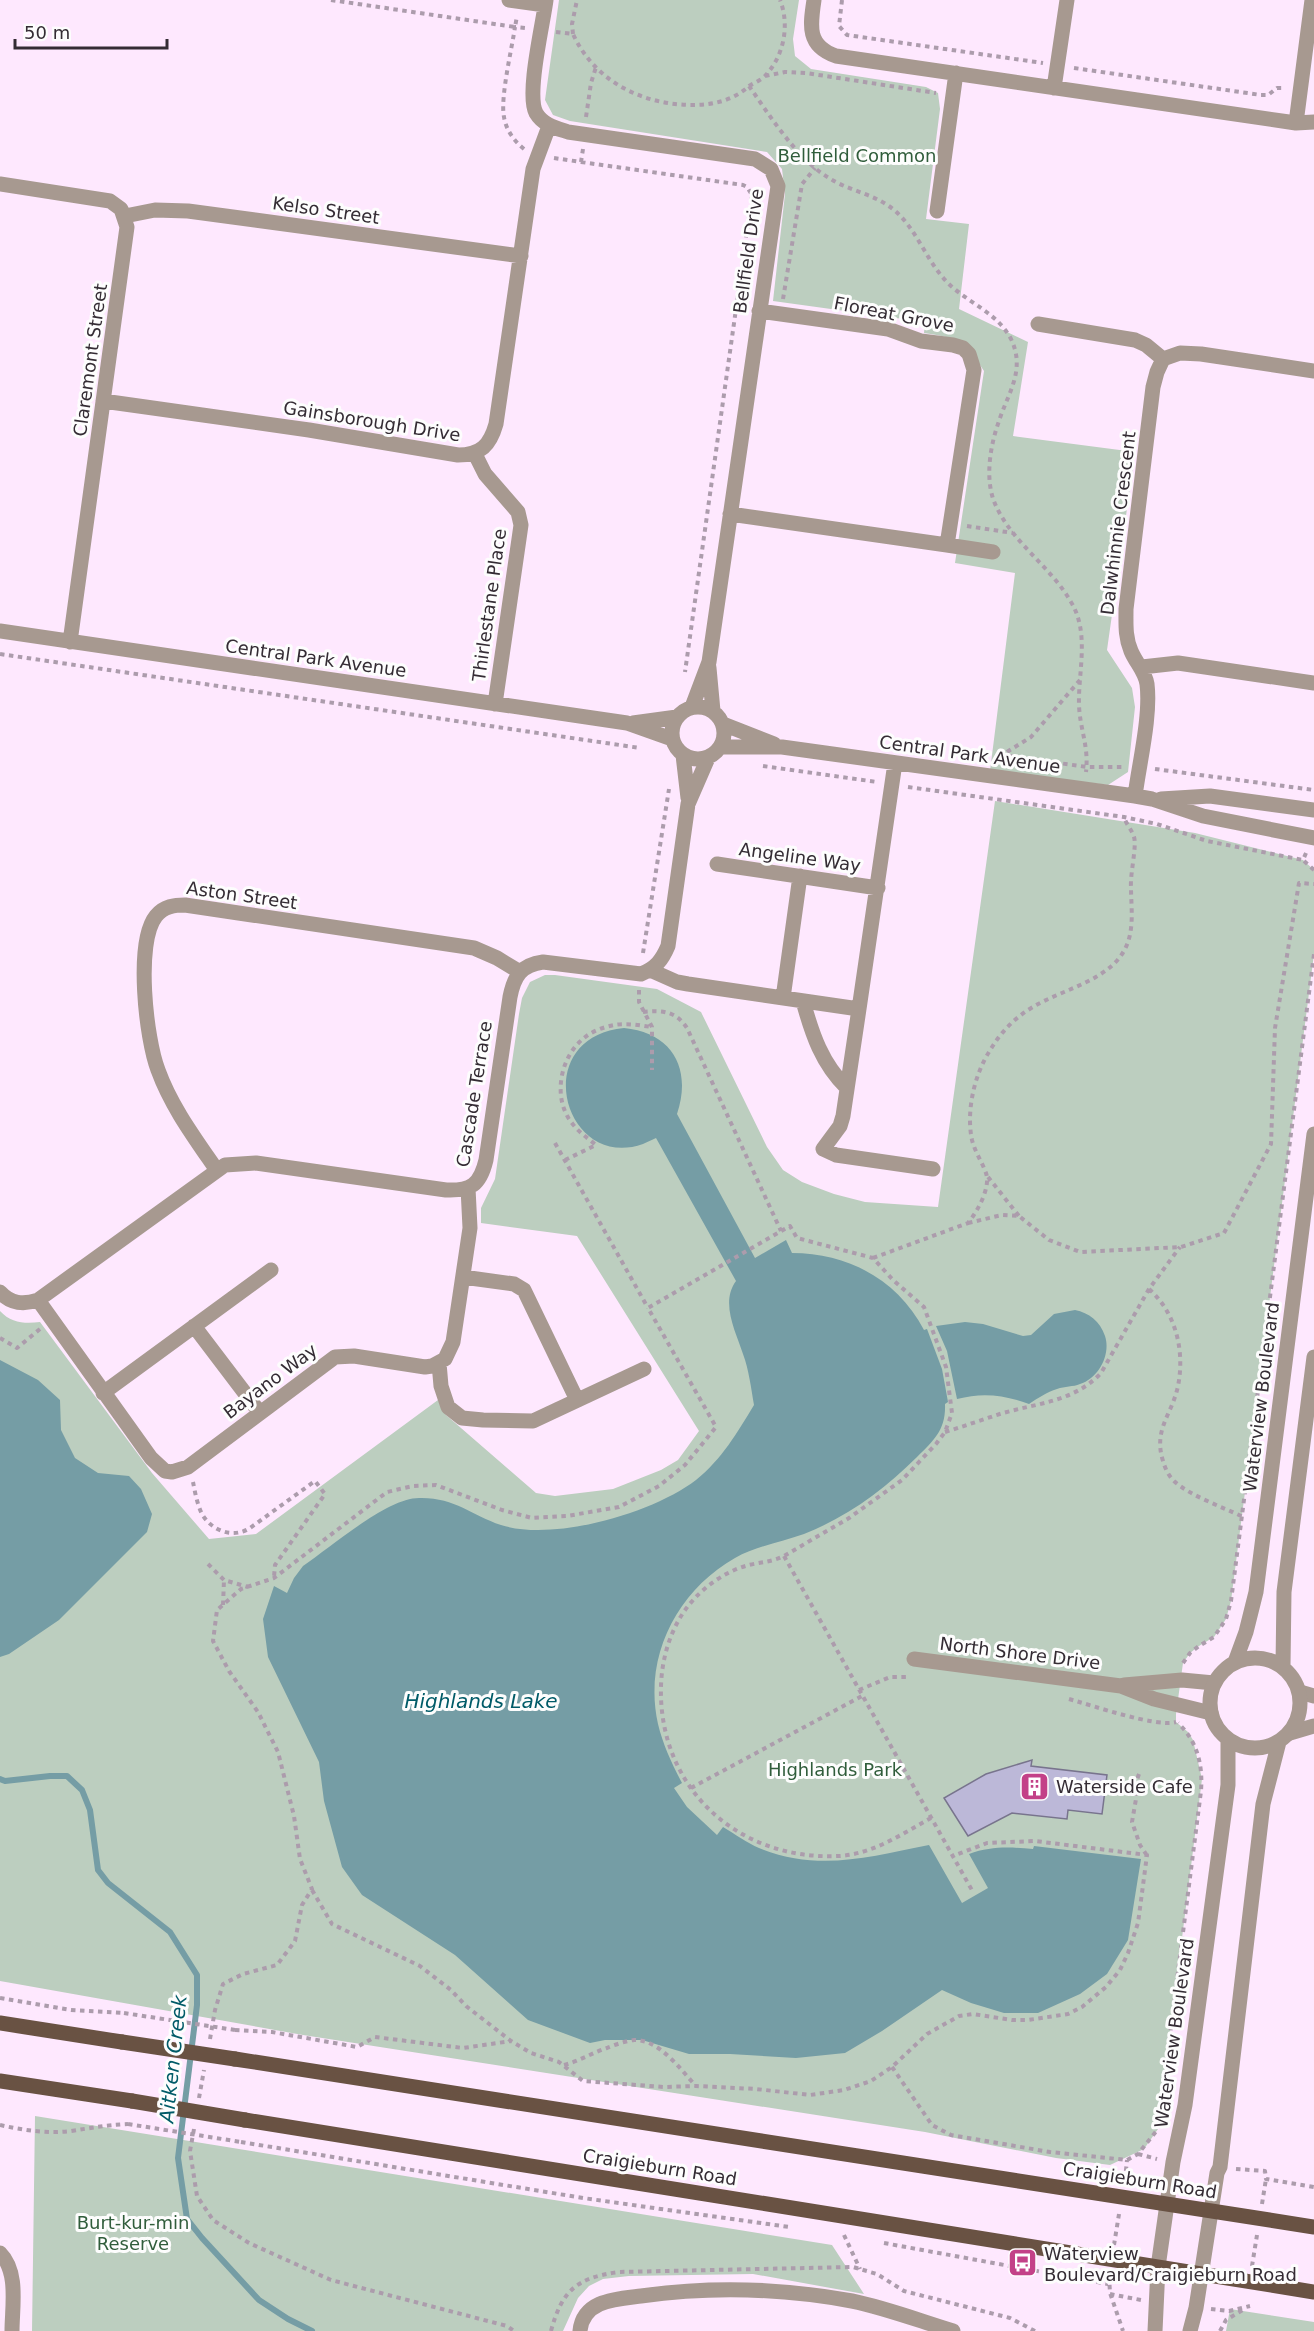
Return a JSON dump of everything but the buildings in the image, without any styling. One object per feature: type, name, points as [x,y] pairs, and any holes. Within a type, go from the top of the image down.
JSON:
[{"type":"main road","name":"Craigieburn Road","points":[[0,2023],[1314,2227]]},
{"type":"main road","name":"Craigieburn Road","points":[[0,2081],[1314,2292]]},
{"type":"street","points":[[814,0],[811,30],[818,46],[825,52],[1296,123],[1314,129]]},
{"type":"street","points":[[1054,88],[1067,0]]},
{"type":"street","points":[[1296,123],[1312,0]]},
{"type":"street","points":[[514,1],[546,3],[532,95],[536,113],[549,126]]},
{"type":"street","points":[[938,211],[956,73]]},
{"type":"street","points":[[1296,123],[1314,122]]},
{"type":"street","name":"Gainsborough Drive","points":[[103,400],[458,455],[476,454],[490,441],[496,424],[533,169],[549,126]]},
{"type":"street","name":"Bellfield Drive","points":[[549,126],[568,132],[743,156],[761,162],[771,169],[778,186],[709,662],[692,707]]},
{"type":"street","points":[[0,184],[110,201],[121,209],[125,216]]},
{"type":"street","name":"Kelso Street","points":[[125,216],[155,210],[188,211],[521,256]]},
{"type":"street","name":"Claremont Street","points":[[70,642],[126,241],[125,216]]},
{"type":"street","name":"Floreat Grove","points":[[759,311],[888,329],[921,341],[960,347],[969,354],[974,370],[947,545]]},
{"type":"street","points":[[1038,324],[1135,340],[1146,345],[1163,359],[1180,353],[1201,354],[1314,371]]},
{"type":"street","name":"Dalwhinnie Crescent","points":[[1135,796],[1147,686],[1142,667],[1132,653],[1126,638],[1126,609],[1153,387],[1156,372],[1163,359]]},
{"type":"street","name":"Thirlestane Place","points":[[476,454],[485,474],[518,512],[521,525],[495,704]]},
{"type":"street","points":[[730,514],[993,552]]},
{"type":"street","name":"Central Park Avenue","points":[[0,631],[627,723],[672,739]]},
{"type":"street","name":"Bellfield Drive","points":[[709,662],[713,711]]},
{"type":"street","points":[[1142,667],[1178,663],[1314,683]]},
{"type":"street","points":[[688,804],[708,758],[720,747],[724,732],[723,724],[713,711],[706,708],[686,709],[673,724],[674,745],[683,755],[699,759],[708,758]]},
{"type":"street","name":"Central Park Avenue","points":[[627,723],[677,717]]},
{"type":"street","name":"Central Park Avenue","points":[[723,724],[782,747]]},
{"type":"street","name":"Central Park Avenue","points":[[720,747],[782,747],[1135,796],[1152,799],[1203,816],[1314,838]]},
{"type":"street","points":[[646,972],[661,961],[668,946],[688,804],[683,755]]},
{"type":"street","name":"Angeline Way","points":[[895,763],[848,1088],[840,1126],[823,1149],[836,1155],[933,1169]]},
{"type":"street","name":"Central Park Avenue","points":[[1152,799],[1210,796],[1314,810]]},
{"type":"street","name":"Angeline Way","points":[[717,864],[878,888]]},
{"type":"street","points":[[783,998],[800,876]]},
{"type":"street","name":"Aston Street","points":[[216,1169],[168,1094],[150,1046],[145,996],[145,957],[152,924],[163,910],[176,905],[185,905],[474,948],[520,972]]},
{"type":"street","points":[[520,972],[527,966],[543,962],[646,972],[688,984],[859,1009]]},
{"type":"street","name":"Cascade Terrace","points":[[38,1300],[216,1169],[233,1163],[256,1163],[446,1190],[468,1188],[476,1184],[484,1169],[512,984],[520,972]]},
{"type":"street","points":[[803,1001],[811,1031],[822,1056],[834,1075],[848,1088]]},
{"type":"street","name":"Waterview Boulevard","points":[[1235,1662],[1246,1632],[1256,1592],[1314,1134]]},
{"type":"street","points":[[468,1188],[470,1228],[453,1342],[449,1353],[439,1363],[444,1398],[448,1407],[462,1418],[533,1421],[644,1369]]},
{"type":"street","points":[[104,1393],[271,1270]]},
{"type":"street","points":[[463,1277],[514,1284],[524,1290],[577,1400]]},
{"type":"street","points":[[0,1293],[13,1302],[30,1303],[38,1300],[160,1468],[172,1472],[188,1467]]},
{"type":"street","points":[[194,1326],[260,1413]]},
{"type":"street","name":"Bayano Way","points":[[188,1467],[340,1355],[425,1367],[439,1363]]},
{"type":"street","points":[[1283,1666],[1284,1592],[1314,1357]]},
{"type":"street","points":[[1190,2331],[1196,2308],[1221,2156],[1263,1804],[1284,1737],[1299,1714],[1307,1694],[1283,1666],[1260,1657],[1235,1662],[1223,1670],[1214,1683],[1210,1698],[1211,1713],[1217,1728],[1228,1739],[1240,1745],[1253,1748],[1266,1747],[1284,1737],[1314,1726]]},
{"type":"street","name":"North Shore Drive","points":[[914,1659],[1121,1686],[1182,1680],[1214,1683]]},
{"type":"street","name":"North Shore Drive","points":[[1121,1686],[1154,1699],[1211,1713]]},
{"type":"street","name":"Waterview Boulevard","points":[[1155,2331],[1158,2267],[1173,2162],[1185,2105],[1228,1785],[1228,1739]]},
{"type":"street","points":[[0,2253],[9,2265],[12,2277],[12,2331]]},
{"type":"street","points":[[580,2331],[583,2318],[588,2310],[606,2301],[678,2291],[724,2289],[779,2291],[853,2302],[953,2331]]},
{"type":"path","points":[[331,0],[515,27],[514,1]]},
{"type":"path","points":[[573,34],[572,24],[577,0]]},
{"type":"path","points":[[765,76],[783,43],[786,26],[780,0]]},
{"type":"path","points":[[749,86],[765,76],[785,72],[806,73],[953,96]]},
{"type":"path","points":[[581,162],[743,185],[752,195],[684,676]]},
{"type":"path","points":[[781,314],[802,184],[814,168]]},
{"type":"path","points":[[950,524],[1014,533]]},
{"type":"path","points":[[0,654],[651,749]]},
{"type":"path","points":[[752,764],[1124,817],[1157,824],[1207,841],[1303,860]]},
{"type":"path","points":[[652,1070],[652,1027],[638,998],[646,972],[670,774],[686,777]]},
{"type":"path","points":[[1124,817],[1135,838],[1130,870],[1132,915],[1128,941],[1115,963],[1096,976],[1031,1008],[1011,1023],[986,1055],[971,1103],[972,1139],[987,1176],[1019,1216],[1049,1240],[1080,1252],[1181,1247],[1224,1233],[1271,1144],[1275,1028],[1299,883],[1314,884]]},
{"type":"path","points":[[1182,1680],[1183,1663],[1190,1653],[1214,1637],[1226,1619],[1231,1601],[1314,954]]},
{"type":"path","points":[[643,1012],[662,1010],[670,1012],[683,1022],[781,1231]]},
{"type":"path","points":[[565,1160],[596,1145],[582,1135],[569,1119],[561,1097],[562,1073],[575,1047],[584,1037],[616,1024],[652,1027]]},
{"type":"path","points":[[555,1143],[716,1427],[685,1465],[659,1486],[619,1508],[567,1516],[532,1518],[502,1510],[436,1485],[413,1486],[387,1492],[274,1578],[241,1589],[217,1610],[213,1641],[229,1671],[258,1712],[278,1752],[294,1816],[300,1860],[312,1889],[332,1924],[420,1965],[451,1990],[466,2006],[511,2041],[531,2053],[563,2065],[583,2081],[664,2087],[756,2089],[810,2095],[844,2090],[871,2081],[892,2067],[927,2034],[959,2016],[973,2014],[1012,2020],[1054,2017],[1068,2014],[1082,2007],[1106,1987],[1120,1970],[1134,1941],[1147,1855],[1140,1845],[1132,1822],[1136,1798],[1135,1785],[1139,1774]]},
{"type":"path","points":[[968,1223],[984,1193],[987,1176]]},
{"type":"path","points":[[873,1258],[968,1223],[1002,1215],[1019,1216]]},
{"type":"path","points":[[648,1308],[790,1226],[797,1238],[873,1258],[893,1280],[924,1306],[946,1367],[950,1389],[952,1413],[945,1432],[902,1480],[876,1500],[784,1556],[770,1563],[734,1569],[712,1582],[694,1598],[670,1636],[661,1679],[662,1722],[668,1746],[691,1788],[704,1805],[738,1832],[760,1843],[798,1853],[839,1856],[859,1853],[887,1842],[931,1818]]},
{"type":"path","points":[[945,1432],[1007,1412],[1047,1404],[1091,1384],[1101,1373],[1149,1289],[1181,1247]]},
{"type":"path","points":[[1149,1289],[1162,1300],[1170,1316],[1180,1355],[1178,1387],[1160,1433],[1160,1445],[1167,1472],[1186,1490],[1243,1517]]},
{"type":"path","points":[[0,1338],[17,1348],[51,1320]]},
{"type":"path","points":[[188,1467],[202,1513],[214,1526],[230,1533],[244,1532],[315,1480],[325,1494],[275,1565],[274,1578]]},
{"type":"path","points":[[784,1556],[973,1892]]},
{"type":"path","points":[[208,1564],[224,1580],[248,1587]]},
{"type":"path","points":[[223,1605],[224,1580]]},
{"type":"path","points":[[859,1690],[890,1677],[912,1677]]},
{"type":"path","points":[[691,1788],[862,1696]]},
{"type":"path","points":[[1067,1698],[1152,1721],[1170,1724],[1176,1722]]},
{"type":"path","points":[[1176,1722],[1178,1705]]},
{"type":"path","points":[[892,2067],[932,2125],[951,2135],[1050,2152],[1127,2160],[1137,2154],[1158,2129],[1201,1791],[1201,1770],[1193,1740],[1188,1732],[1176,1722]]},
{"type":"path","points":[[953,1856],[987,1843],[1035,1841],[1147,1855]]},
{"type":"path","points":[[208,2045],[223,1984],[243,1974],[277,1965],[295,1941],[302,1905],[312,1889]]},
{"type":"path","points":[[0,1998],[71,2010],[124,2013],[235,2030],[272,2032],[357,2047],[375,2037],[463,2048],[511,2041]]},
{"type":"path","points":[[563,2065],[580,2061],[606,2048],[633,2040],[649,2043],[672,2060],[696,2086]]},
{"type":"path","points":[[198,2104],[204,2069]]},
{"type":"path","points":[[0,2125],[24,2130],[70,2131],[98,2125],[128,2124],[571,2196],[800,2229]]},
{"type":"path","points":[[194,2128],[190,2151],[198,2196],[213,2220],[240,2237],[331,2280],[507,2326],[514,2331]]},
{"type":"path","points":[[1123,2331],[1108,2284],[1127,2160]]},
{"type":"path","points":[[1220,2331],[1226,2320],[1250,2306],[1250,2280],[1266,2179]]},
{"type":"path","points":[[834,2234],[857,2238]]},
{"type":"path","points":[[845,2235],[860,2269]]},
{"type":"path","points":[[880,2242],[1108,2284]]},
{"type":"green space","name":"Bellfield Common","points":[[559,0],[799,0],[793,39],[795,56],[811,69],[926,87],[938,93],[940,109],[926,219],[969,224],[959,309],[1028,342],[1013,436],[1135,452],[1107,650],[1132,688],[1135,707],[1128,772],[1108,785],[990,771],[1015,573],[955,563],[984,371],[977,360],[960,342],[924,333],[925,322],[773,301],[785,194],[782,169],[767,152],[570,121],[553,115],[545,100]]},
{"type":"green space","name":"Highlands Park","points":[[995,801],[1195,833],[1303,860],[1314,870],[1314,954],[1231,1601],[1226,1619],[1214,1637],[1190,1653],[1183,1663],[1176,1714],[1176,1722],[1188,1732],[1193,1740],[1202,1779],[1158,2129],[1144,2149],[1110,2165],[1056,2158],[925,2132],[303,2035],[0,1981],[0,1311],[18,1322],[40,1322],[152,1473],[209,1539],[256,1534],[438,1400],[446,1415],[536,1493],[555,1496],[613,1489],[661,1470],[678,1460],[699,1431],[577,1236],[481,1223],[481,1208],[495,1179],[522,998],[530,982],[545,975],[657,989],[701,1012],[767,1147],[783,1170],[802,1182],[865,1202],[938,1207]]},
{"type":"green space","name":"Burt-kur-min Reserve","points":[[35,2116],[832,2245],[864,2294],[753,2274],[629,2276],[603,2279],[589,2286],[578,2298],[563,2331],[32,2331]]},
{"type":"green space","points":[[1230,2309],[1314,2322],[1314,2331],[1226,2331]]},
{"type":"water","name":"Highlands Lake","points":[[624,1028],[641,1031],[655,1037],[674,1056],[680,1068],[682,1082],[677,1114],[755,1258],[786,1240],[792,1253],[813,1254],[852,1264],[886,1284],[913,1312],[924,1330],[927,1329],[942,1369],[948,1402],[945,1404],[941,1428],[934,1440],[878,1491],[850,1511],[820,1527],[735,1558],[696,1588],[681,1607],[660,1651],[655,1699],[662,1739],[682,1783],[674,1788],[687,1807],[717,1835],[723,1827],[754,1846],[781,1855],[823,1861],[844,1860],[929,1845],[962,1903],[988,1888],[969,1854],[977,1851],[1001,1848],[1033,1849],[1034,1846],[1141,1859],[1128,1940],[1107,1974],[1080,1994],[1038,2013],[1004,2013],[971,2003],[942,1990],[845,2053],[796,2058],[689,2054],[642,2040],[605,2040],[590,2043],[528,2020],[455,1955],[362,1895],[342,1867],[324,1801],[319,1762],[268,1657],[263,1619],[274,1586],[287,1593],[303,1566],[376,1515],[406,1500],[431,1498],[442,1500],[501,1525],[523,1529],[548,1530],[575,1527],[629,1513],[655,1503],[696,1480],[721,1454],[754,1405],[747,1366],[733,1327],[729,1308],[731,1290],[736,1281],[656,1138],[643,1144],[616,1147],[593,1139],[577,1122],[568,1100],[567,1076],[575,1054],[594,1037]]},
{"type":"water","points":[[1075,1310],[1093,1319],[1105,1336],[1105,1358],[1098,1371],[1087,1381],[1060,1388],[1029,1404],[1011,1398],[993,1396],[957,1399],[947,1351],[936,1326],[965,1322],[983,1324],[1023,1336],[1031,1335],[1054,1314]]},
{"type":"water","points":[[0,1360],[38,1380],[60,1400],[61,1430],[75,1458],[98,1473],[129,1476],[141,1489],[152,1514],[147,1532],[59,1620],[9,1654],[0,1657]]},
{"type":"waterway","name":"Aitken Creek","points":[[0,1779],[5,1781],[67,1776],[82,1790],[90,1810],[98,1870],[108,1883],[170,1932],[197,1975],[197,2005],[178,2158],[187,2219],[259,2300],[312,2331]]},
{"type":"place","name":"Waterside Cafe","points":[[1035,1786]]},
{"type":"place","name":"Waterview Boulevard/Craigieburn Road","points":[[1023,2263]]}]
